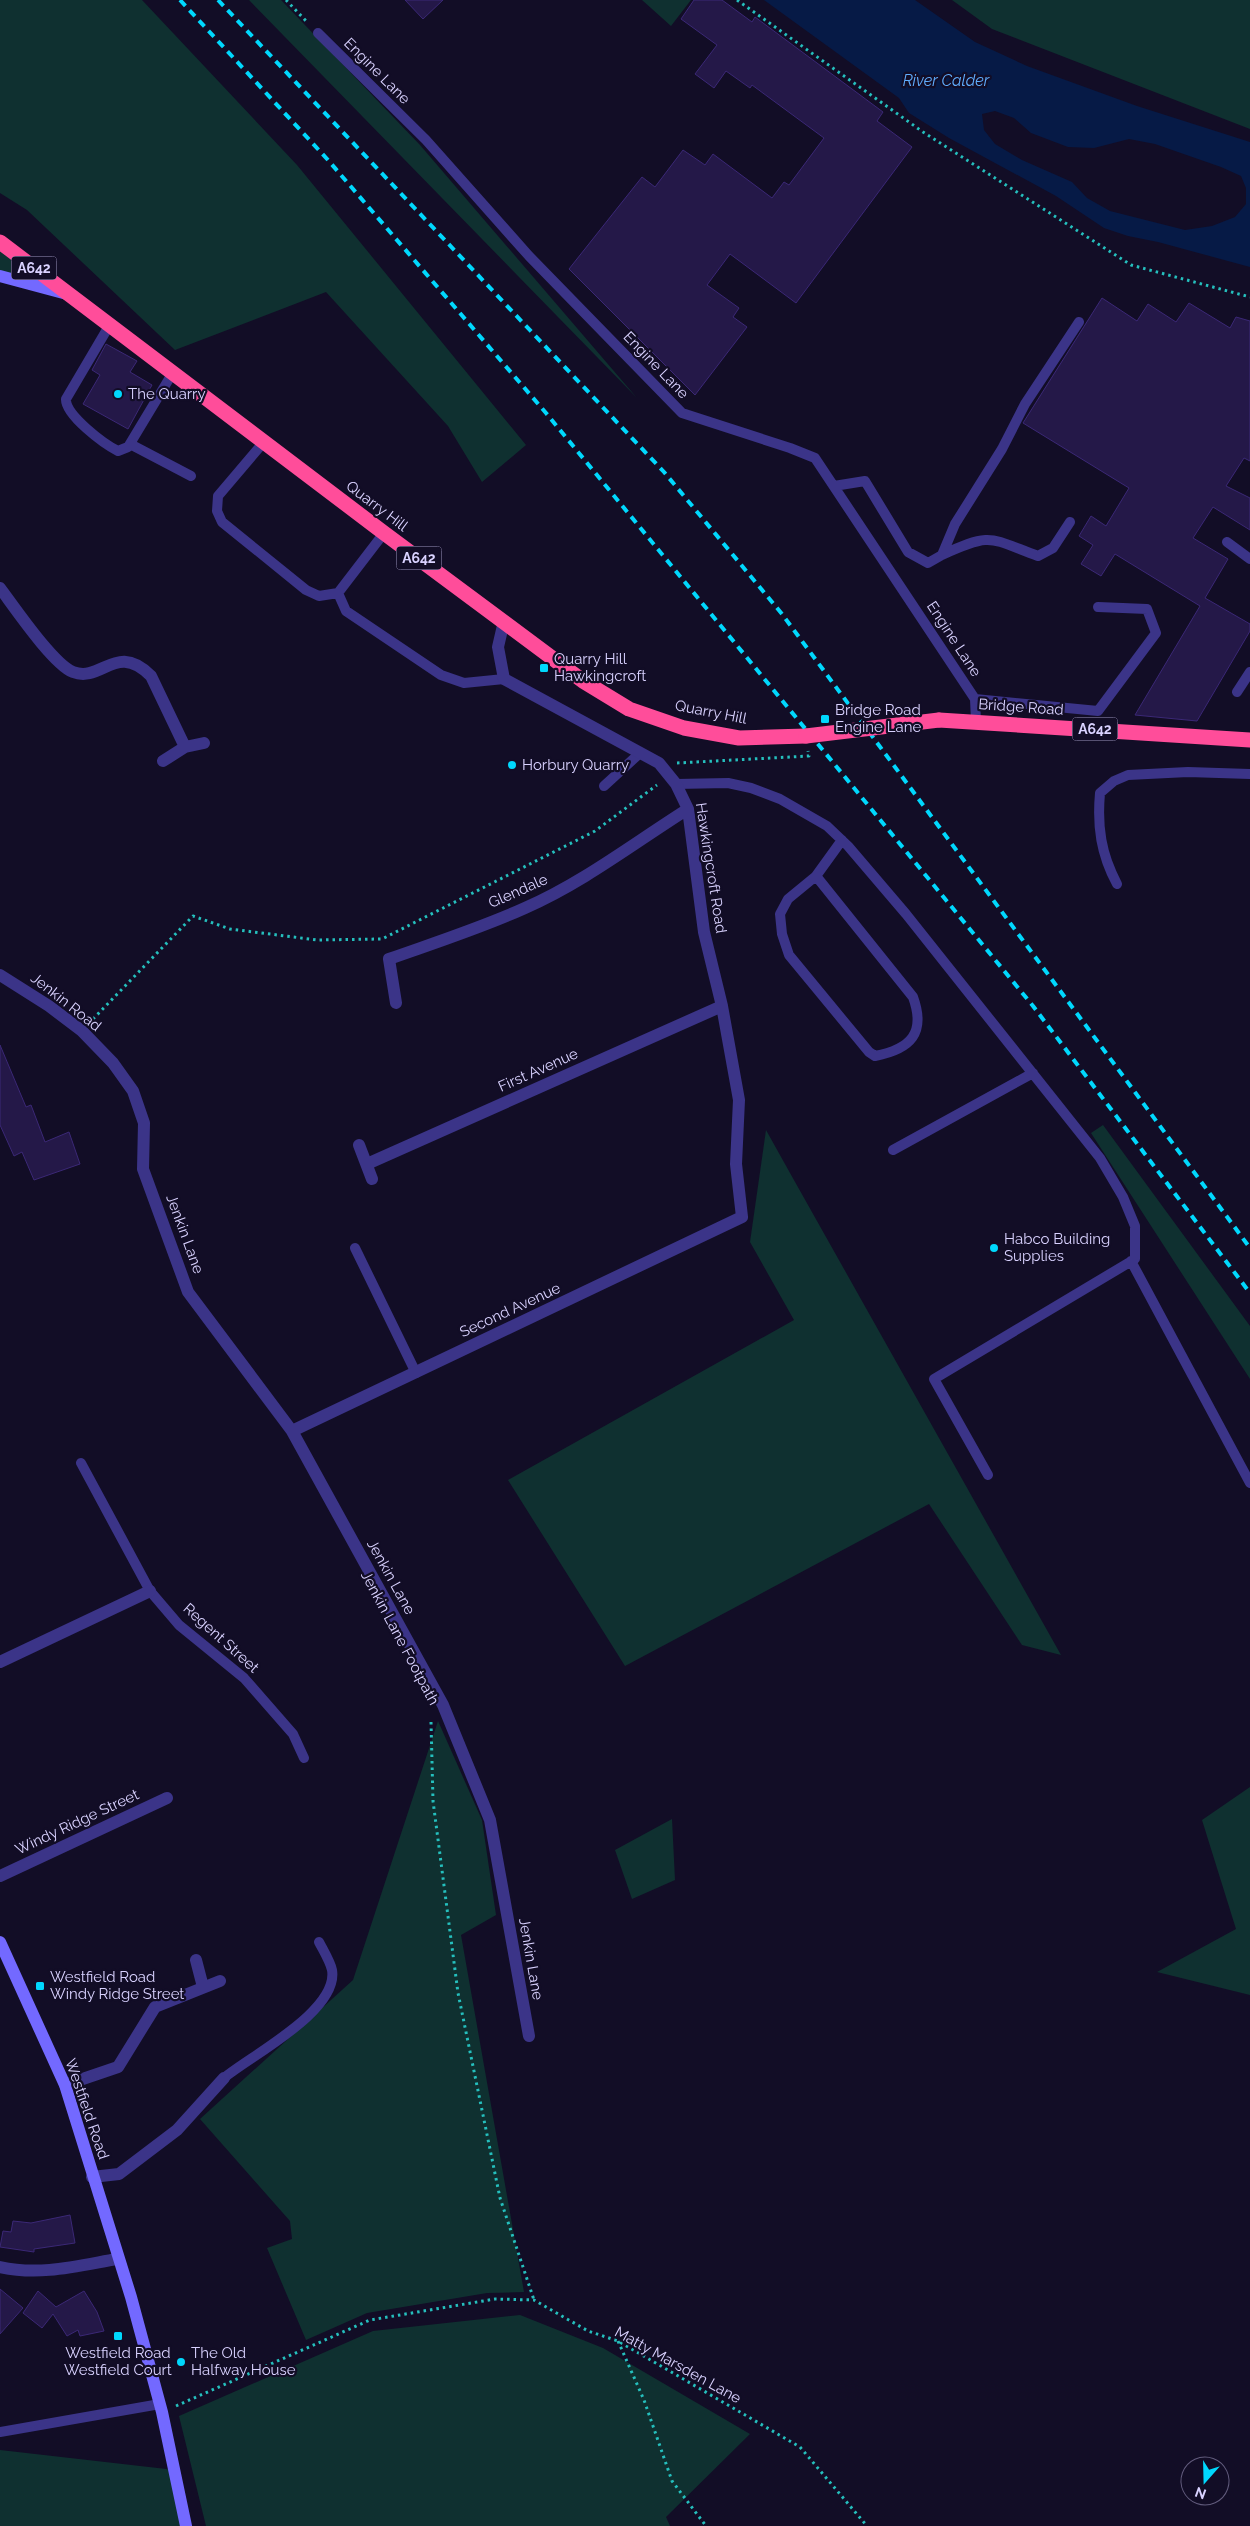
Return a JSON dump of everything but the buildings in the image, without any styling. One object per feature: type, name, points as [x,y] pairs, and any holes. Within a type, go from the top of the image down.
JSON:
[{"type":"highway","name":"A642","points":[[0,242],[67,294]]},
{"type":"highway","name":"Quarry Hill","points":[[67,294],[263,443],[583,681],[629,709],[684,728],[739,738],[806,736],[939,720]]},
{"type":"highway","name":"Bridge Road","points":[[939,720],[1250,740]]},
{"type":"main road","name":"Quarry Hill","points":[[0,276],[67,294]]},
{"type":"main road","name":"Westfield Road","points":[[0,1942],[65,2085],[117,2259],[131,2298],[161,2408],[186,2526]]},
{"type":"street","points":[[0,588],[49,653],[62,666],[72,672],[82,675],[122,661],[143,668],[151,676],[185,747]]},
{"type":"street","points":[[504,622],[498,647],[504,679]]},
{"type":"street","name":"Hawkingcroft Road","points":[[504,679],[659,764],[673,780],[688,809],[704,932],[722,1006],[738,1100],[736,1164],[742,1217]]},
{"type":"street","points":[[163,761],[185,747],[204,743]]},
{"type":"street","name":"Glendale","points":[[396,1003],[389,959],[525,908],[601,868],[636,841],[688,809]]},
{"type":"street","name":"Jenkin Road","points":[[0,975],[49,1006],[82,1030],[113,1063],[133,1091],[144,1123],[143,1169]]},
{"type":"street","name":"First Avenue","points":[[367,1164],[722,1006]]},
{"type":"street","points":[[359,1145],[372,1179]]},
{"type":"street","name":"Jenkin Lane","points":[[143,1169],[188,1292],[292,1431],[443,1705],[490,1820],[529,2036]]},
{"type":"street","name":"Second Avenue","points":[[292,1431],[742,1217]]},
{"type":"street","points":[[0,1662],[150,1591]]},
{"type":"street","name":"Windy Ridge Street","points":[[0,1876],[167,1798]]},
{"type":"street","points":[[196,1960],[203,1987]]},
{"type":"street","points":[[65,2085],[118,2067],[155,2007],[220,1981]]},
{"type":"street","name":"Westfield Road","points":[[92,2177],[118,2174],[177,2130],[224,2078]]},
{"type":"street","points":[[0,2266],[20,2271],[56,2270],[117,2259]]},
{"type":"lane","name":"Engine Lane","points":[[318,33],[426,140],[529,256],[682,413],[815,458],[975,699],[976,721]]},
{"type":"lane","points":[[942,554],[955,524],[1002,449],[1025,404],[1079,322]]},
{"type":"lane","points":[[109,326],[66,399],[66,405],[70,413],[109,447],[124,450],[130,444],[172,374]]},
{"type":"lane","points":[[263,443],[218,496],[217,511],[222,522],[306,590],[318,596],[338,593],[384,533]]},
{"type":"lane","points":[[130,444],[191,476]]},
{"type":"lane","points":[[834,486],[865,481],[908,552],[928,564],[942,554],[974,540],[996,538],[1038,556],[1053,548],[1070,522]]},
{"type":"lane","points":[[1227,542],[1250,559]]},
{"type":"lane","points":[[338,593],[346,611],[441,675],[464,683],[504,679]]},
{"type":"lane","points":[[975,699],[1098,711],[1156,633],[1147,609],[1098,607]]},
{"type":"lane","points":[[1237,692],[1250,672]]},
{"type":"lane","points":[[604,786],[640,753]]},
{"type":"lane","points":[[1117,884],[1107,866],[1099,836],[1100,793],[1114,781],[1128,775],[1188,772],[1250,774]]},
{"type":"lane","points":[[673,780],[728,783],[751,788],[780,799],[827,826],[842,840],[906,914],[1033,1073],[1100,1158],[1123,1198],[1135,1226],[1134,1259],[934,1379],[988,1475]]},
{"type":"lane","points":[[816,876],[913,998],[919,1015],[918,1030],[901,1048],[875,1056],[869,1052],[789,955],[782,934],[780,914],[788,899],[816,876],[842,840]]},
{"type":"lane","points":[[894,1150],[1033,1073]]},
{"type":"lane","points":[[355,1248],[416,1373]]},
{"type":"lane","points":[[1131,1261],[1250,1483]]},
{"type":"lane","name":"Regent Street","points":[[81,1463],[150,1591],[179,1625],[244,1678],[293,1734],[304,1758]]},
{"type":"lane","points":[[224,2078],[292,2029],[313,2011],[324,1996],[331,1981],[332,1970],[319,1942]]},
{"type":"lane","points":[[0,2432],[161,2408]]},
{"type":"path","points":[[286,0],[318,33]]},
{"type":"path","points":[[737,0],[923,132],[1131,266],[1250,297]]},
{"type":"path","points":[[659,764],[809,756]]},
{"type":"path","points":[[82,1030],[193,916],[230,929],[317,940],[382,939],[595,831],[673,780]]},
{"type":"path","name":"Jenkin Lane Footpath","points":[[428,1715],[432,1724],[434,1801],[458,1993],[500,2198],[534,2300]]},
{"type":"path","name":"Matty Marsden Lane","points":[[161,2408],[370,2320],[495,2299],[534,2300],[588,2331],[618,2341],[800,2447],[866,2526]]},
{"type":"path","points":[[618,2341],[644,2400],[672,2481],[706,2526]]},
{"type":"green space","points":[[0,0],[142,0],[297,165],[526,445],[482,482],[448,426],[326,292],[175,350],[27,210],[0,193]]},
{"type":"green space","points":[[249,0],[281,0],[420,145],[637,398]]},
{"type":"green space","points":[[642,0],[691,0],[671,26]]},
{"type":"green space","points":[[952,0],[1250,0],[1250,129],[992,29]]},
{"type":"green space","points":[[0,242],[67,294],[0,276]]},
{"type":"green space","points":[[1103,1125],[1250,1326],[1250,1379],[1091,1133]]},
{"type":"green space","points":[[766,1130],[1061,1655],[1022,1645],[929,1504],[625,1666],[508,1480],[794,1320],[750,1242]]},
{"type":"green space","points":[[438,1721],[482,1820],[496,1915],[461,1935],[524,2292],[487,2293],[367,2313],[306,2340],[267,2248],[292,2239],[290,2221],[200,2119],[353,1980]]},
{"type":"green space","points":[[1250,1787],[1250,1995],[1157,1972],[1236,1929],[1202,1820]]},
{"type":"green space","points":[[672,1819],[675,1880],[632,1899],[615,1850]]},
{"type":"green space","points":[[520,2315],[603,2348],[750,2434],[666,2517],[670,2526],[206,2526],[179,2416],[373,2331]]},
{"type":"green space","points":[[0,2450],[175,2470],[186,2526],[0,2526]]},
{"type":"water","name":"River Calder","points":[[764,0],[915,0],[975,42],[1027,66],[1137,106],[1250,142],[1250,267],[1158,242],[1128,236],[1104,228],[1056,196],[949,138],[909,113],[899,98]],"holes":[[[995,111],[1014,118],[1031,133],[1068,147],[1094,148],[1129,139],[1155,144],[1221,167],[1241,176],[1246,188],[1246,204],[1235,217],[1212,226],[1185,230],[1110,211],[1087,198],[1072,182],[1022,160],[995,144],[984,130],[982,114]]]},
{"type":"railway","points":[[180,0],[328,160],[546,413],[1033,1006],[1250,1293]]},
{"type":"railway","points":[[218,0],[664,472],[782,614],[1250,1248]]},
{"type":"place","name":"The Quarry","points":[[118,394]]},
{"type":"place","name":"Quarry Hill Hawkingcroft","points":[[544,668]]},
{"type":"place","name":"Bridge Road Engine Lane","points":[[825,719]]},
{"type":"place","name":"Horbury Quarry","points":[[512,765]]},
{"type":"place","name":"Habco Building Supplies","points":[[994,1248]]},
{"type":"place","name":"Westfield Road Windy Ridge Street","points":[[40,1986]]},
{"type":"place","name":"Westfield Road Westfield Court","points":[[118,2336]]},
{"type":"place","name":"The Old Halfway House","points":[[181,2362]]}]
